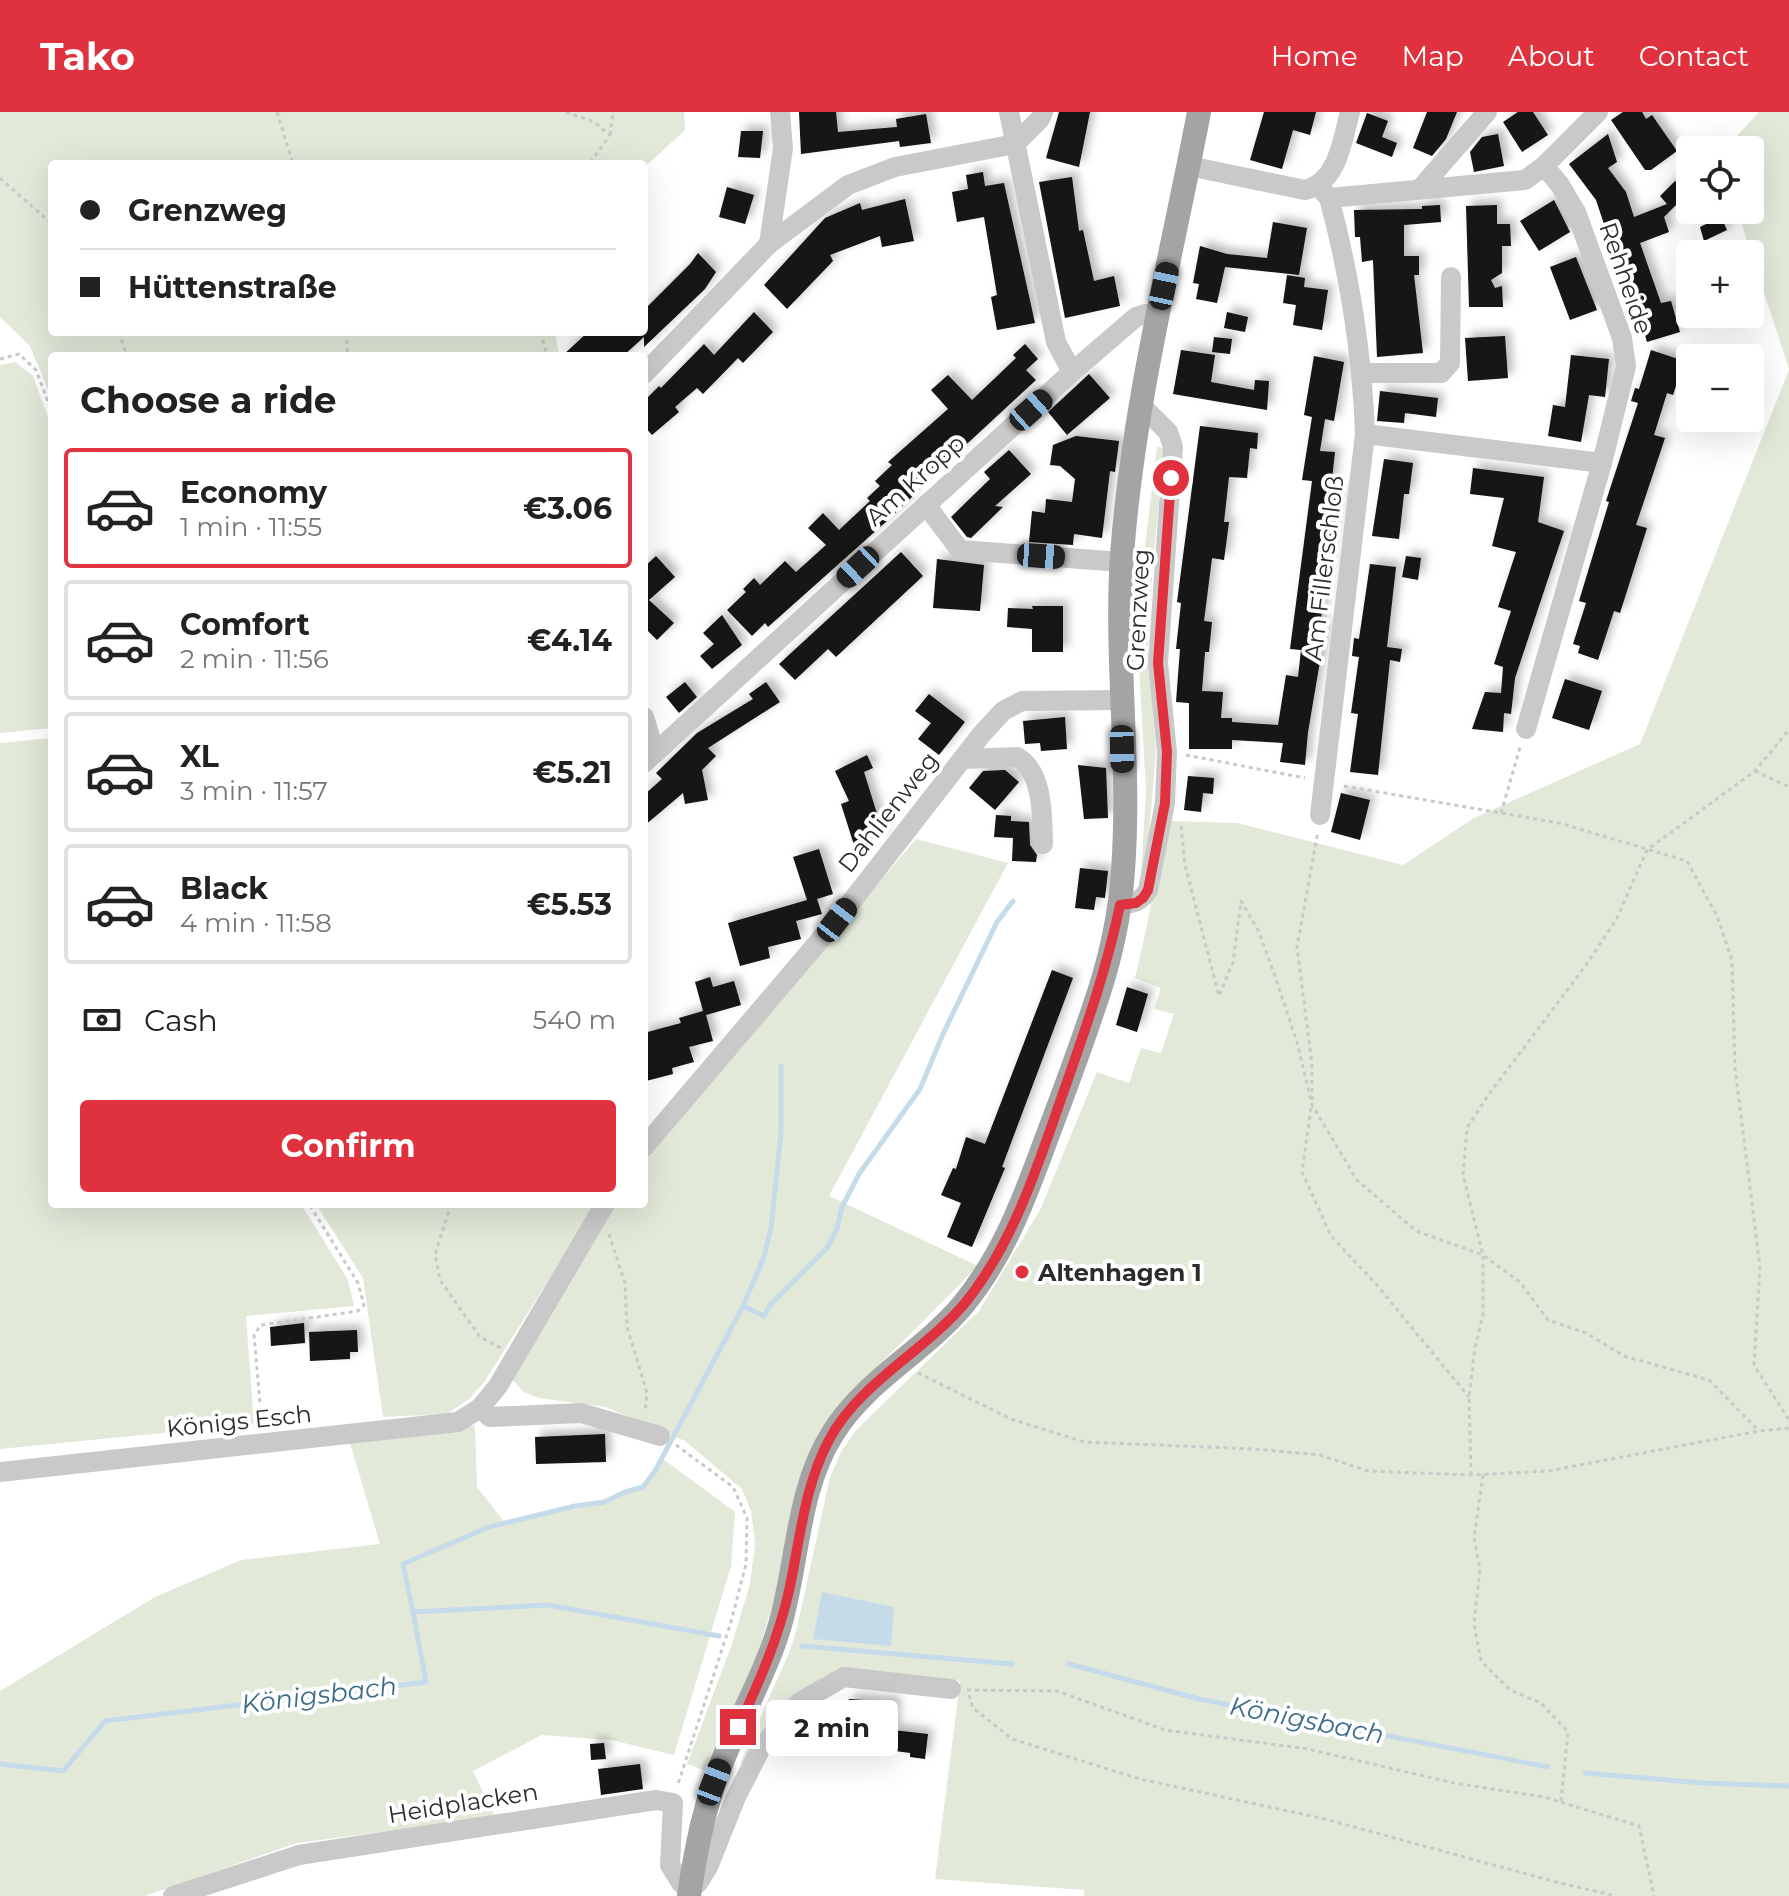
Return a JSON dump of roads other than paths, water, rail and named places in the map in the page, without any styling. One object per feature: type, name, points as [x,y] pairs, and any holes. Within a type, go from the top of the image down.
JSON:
[{"type":"main road","points":[[690,1890],[714,1782],[779,1630],[807,1498],[822,1455],[836,1428],[855,1405],[952,1317],[983,1279],[1000,1251],[1021,1207],[1096,1003],[1120,905],[1124,847],[1121,700],[1122,562],[1126,513],[1141,405],[1199,112]]},
{"type":"street","points":[[769,244],[783,148],[780,112]]},
{"type":"street","points":[[1009,112],[1056,342],[1072,372]]},
{"type":"street","points":[[648,370],[769,244],[848,185],[895,167],[1015,144],[1043,112]]},
{"type":"street","points":[[1324,192],[1350,112]]},
{"type":"street","points":[[1420,189],[1487,112]]},
{"type":"street","points":[[1189,166],[1324,192],[1420,189],[1525,180],[1544,166],[1598,112]]},
{"type":"street","name":"Rehheide","points":[[1526,729],[1602,463],[1626,366],[1622,338],[1576,212],[1544,166]]},
{"type":"street","name":"Am Fillerschloß","points":[[1320,815],[1320,777],[1365,434],[1358,329],[1324,192]]},
{"type":"street","points":[[1363,373],[1441,373],[1450,363],[1451,277]]},
{"type":"street","name":"Am Kropp","points":[[648,758],[1072,372],[1136,317],[1145,314],[1158,316]]},
{"type":"street","name":"Grenzweg","points":[[1120,905],[1136,903],[1143,898],[1151,882],[1165,803],[1167,752],[1158,663],[1173,447],[1168,432],[1141,405]]},
{"type":"street","points":[[1365,434],[1602,463]]},
{"type":"street","points":[[926,505],[960,550],[1122,562]]},
{"type":"street","name":"Dahlienweg","points":[[648,1142],[837,920],[1003,711],[1022,701],[1121,700]]},
{"type":"street","points":[[964,759],[1017,757],[1025,761],[1041,799],[1043,844]]},
{"type":"street","points":[[602,1210],[498,1386],[480,1408],[490,1417],[581,1413],[660,1436]]},
{"type":"street","name":"Königs Esch","points":[[0,1472],[458,1422],[480,1408]]},
{"type":"street","points":[[690,1890],[708,1867],[736,1797],[761,1748],[800,1702],[844,1677],[951,1689]]},
{"type":"street","name":"Heidplacken","points":[[173,1896],[299,1855],[656,1800],[673,1803],[670,1865],[681,1883],[690,1890]]},
{"type":"water","points":[[822,1592],[894,1607],[891,1646],[813,1639]]},
{"type":"waterway","points":[[743,1306],[764,1316],[771,1304],[827,1248],[837,1229],[842,1207],[859,1174],[920,1089],[997,922],[1013,901]]},
{"type":"waterway","points":[[413,1612],[403,1564],[489,1527],[604,1502],[643,1487],[655,1471],[743,1306],[764,1257],[771,1228],[781,1133],[781,1066]]},
{"type":"waterway","name":"Königsbach","points":[[0,1764],[63,1771],[105,1721],[426,1682],[413,1612],[548,1605],[719,1636]]},
{"type":"waterway","name":"Königsbach","points":[[802,1646],[1012,1664]]},
{"type":"waterway","name":"Königsbach","points":[[1069,1664],[1199,1699],[1548,1767]]},
{"type":"waterway","name":"Königsbach","points":[[1585,1773],[1703,1783],[1789,1786]]},
{"type":"place","name":"Altenhagen 1","points":[[1022,1272]]}]
